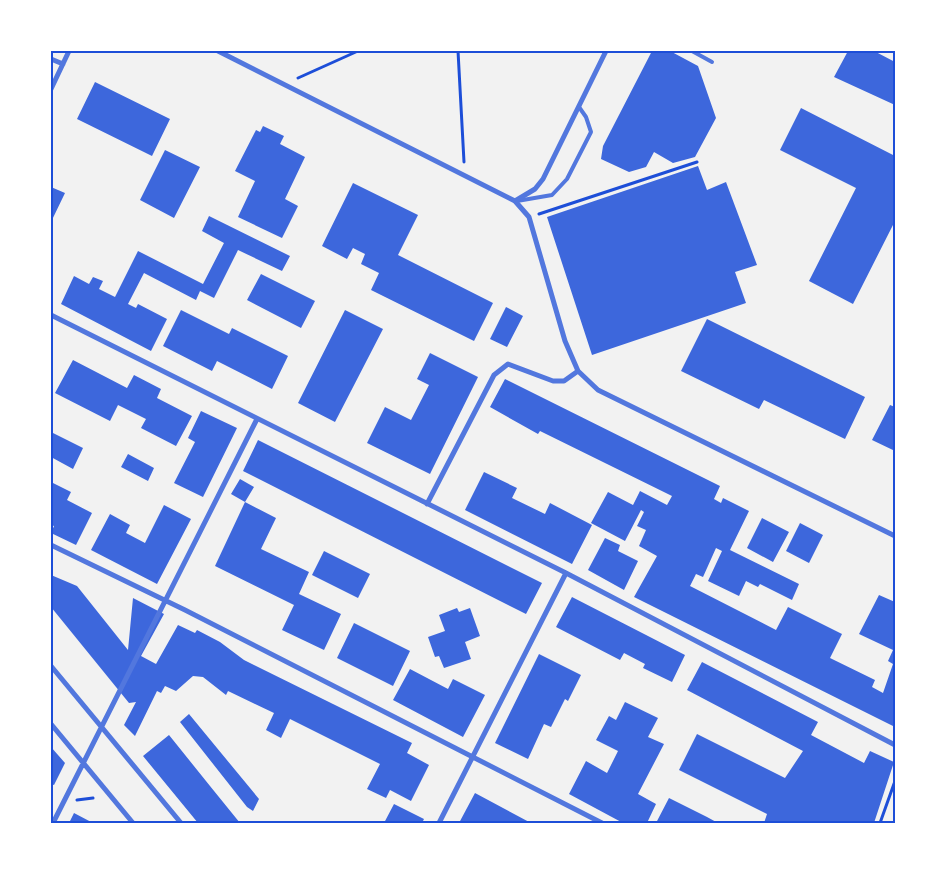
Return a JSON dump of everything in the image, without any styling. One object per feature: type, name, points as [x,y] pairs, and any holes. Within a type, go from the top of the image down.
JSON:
[{"type":"street","points":[[51,90],[69,51]]},
{"type":"street","points":[[218,51],[465,177],[499,191],[515,201],[528,217],[566,340],[578,370],[598,390],[895,536]]},
{"type":"street","points":[[515,201],[535,189],[543,179],[606,51]]},
{"type":"street","points":[[51,59],[63,64]]},
{"type":"street","points":[[51,315],[566,573],[895,745]]},
{"type":"street","points":[[427,504],[494,375],[508,364],[553,381],[564,381],[578,370]]},
{"type":"street","points":[[53,823],[257,419]]},
{"type":"street","points":[[51,545],[166,600],[602,823]]},
{"type":"street","points":[[439,823],[566,573]]},
{"type":"street","points":[[51,666],[181,823]]},
{"type":"street","points":[[51,724],[133,823]]},
{"type":"lane","points":[[692,51],[712,62]]},
{"type":"lane","points":[[515,201],[552,195],[568,179],[591,132],[586,117],[579,107]]},
{"type":"path","points":[[284,85],[358,51]]},
{"type":"path","points":[[458,51],[465,177]]},
{"type":"path","points":[[528,217],[697,162]]},
{"type":"path","points":[[880,823],[895,781]]},
{"type":"building","points":[[652,51],[670,51],[698,66],[716,118],[695,157],[673,163],[654,152],[646,167],[629,172],[601,159],[603,146]]},
{"type":"building","points":[[848,51],[874,51],[895,62],[895,105],[834,77]]},
{"type":"building","points":[[95,82],[170,119],[152,156],[77,119]]},
{"type":"building","points":[[801,108],[895,156],[895,221],[853,304],[809,281],[856,188],[780,150]]},
{"type":"building","points":[[263,126],[284,136],[280,144],[305,157],[285,199],[298,206],[282,238],[238,217],[255,181],[235,171],[256,130],[260,132]]},
{"type":"building","points":[[165,150],[200,167],[174,218],[140,200]]},
{"type":"building","points":[[698,166],[707,190],[726,182],[757,265],[735,272],[746,303],[592,355],[547,217]]},
{"type":"building","points":[[353,183],[418,215],[398,255],[493,303],[474,341],[371,290],[379,273],[361,264],[365,254],[353,248],[347,259],[322,246]]},
{"type":"building","points":[[51,187],[65,193],[51,222]]},
{"type":"building","points":[[209,216],[290,256],[282,271],[238,250],[214,298],[200,291],[196,300],[144,273],[128,304],[136,308],[138,304],[167,319],[151,351],[61,304],[74,276],[89,284],[93,277],[103,281],[99,289],[115,297],[138,251],[203,284],[224,243],[202,231]]},
{"type":"building","points":[[261,274],[315,301],[301,328],[247,300]]},
{"type":"building","points":[[506,307],[523,316],[507,347],[490,339]]},
{"type":"building","points":[[181,310],[229,334],[232,328],[288,356],[272,389],[217,361],[212,371],[163,346]]},
{"type":"building","points":[[345,310],[383,329],[335,422],[298,403]]},
{"type":"building","points":[[707,319],[865,397],[845,439],[764,400],[759,409],[681,371]]},
{"type":"building","points":[[430,353],[478,377],[430,474],[367,443],[385,407],[411,420],[429,385],[417,379]]},
{"type":"building","points":[[73,360],[127,388],[134,375],[161,389],[157,398],[192,416],[176,446],[141,428],[146,419],[118,405],[110,421],[55,393]]},
{"type":"building","points":[[505,379],[720,486],[714,499],[721,503],[723,498],[749,511],[730,550],[799,584],[792,600],[760,584],[758,587],[746,581],[739,596],[708,581],[722,551],[716,548],[703,577],[696,574],[690,586],[776,630],[788,607],[842,634],[830,658],[875,680],[872,687],[883,693],[893,664],[888,661],[893,650],[859,634],[879,595],[895,602],[895,727],[634,597],[657,556],[639,546],[646,530],[637,526],[644,512],[641,510],[625,541],[591,523],[608,492],[633,505],[640,491],[667,505],[672,496],[540,431],[538,434],[490,407]]},
{"type":"building","points":[[890,405],[895,407],[895,451],[872,440]]},
{"type":"building","points":[[201,411],[237,428],[203,497],[174,483],[195,442],[188,438]]},
{"type":"building","points":[[51,432],[83,448],[73,469],[51,457]]},
{"type":"building","points":[[258,440],[542,583],[526,614],[243,471]]},
{"type":"building","points":[[128,454],[154,468],[148,481],[121,467]]},
{"type":"building","points":[[484,472],[517,488],[512,498],[545,514],[550,503],[592,525],[572,564],[465,510]]},
{"type":"building","points":[[240,479],[254,487],[245,502],[231,494]]},
{"type":"building","points":[[51,482],[71,492],[67,500],[92,513],[76,545],[51,533],[54,526],[51,525]]},
{"type":"building","points":[[245,502],[276,518],[261,549],[309,572],[299,594],[341,614],[324,650],[282,630],[294,605],[215,566]]},
{"type":"building","points":[[164,505],[191,519],[157,584],[91,550],[110,514],[130,525],[126,533],[145,543]]},
{"type":"building","points":[[762,518],[789,532],[773,562],[747,548]]},
{"type":"building","points":[[800,523],[823,535],[809,563],[786,551]]},
{"type":"building","points":[[605,538],[620,545],[618,551],[638,561],[624,590],[588,570]]},
{"type":"building","points":[[324,551],[370,574],[358,598],[312,575]]},
{"type":"building","points":[[51,575],[77,586],[128,650],[133,598],[164,614],[141,656],[156,664],[178,625],[195,633],[197,630],[220,642],[244,660],[412,743],[407,753],[429,765],[411,801],[390,790],[386,798],[367,789],[380,764],[290,719],[281,738],[266,730],[274,713],[228,691],[226,695],[203,677],[193,676],[176,691],[165,686],[161,693],[157,691],[135,736],[124,725],[136,702],[129,703],[51,607]]},
{"type":"building","points":[[572,597],[685,655],[672,682],[643,668],[645,664],[624,653],[620,660],[556,627]]},
{"type":"building","points":[[457,608],[459,612],[470,608],[480,636],[465,642],[471,659],[444,668],[439,656],[435,657],[428,637],[445,631],[439,615]]},
{"type":"building","points":[[354,623],[410,651],[393,686],[337,658]]},
{"type":"building","points":[[539,654],[581,675],[568,701],[565,699],[551,727],[544,724],[528,759],[495,743]]},
{"type":"building","points":[[702,662],[818,722],[811,735],[864,763],[870,751],[894,762],[874,823],[764,823],[767,814],[679,770],[697,734],[785,778],[803,751],[687,690]]},
{"type":"building","points":[[410,669],[448,689],[453,679],[485,695],[463,737],[393,700]]},
{"type":"building","points":[[625,702],[658,718],[648,737],[664,744],[638,794],[656,804],[647,823],[623,823],[569,794],[586,761],[607,773],[618,751],[596,740],[609,716],[616,720]]},
{"type":"building","points":[[189,714],[259,799],[253,811],[247,807],[180,722]]},
{"type":"building","points":[[169,735],[240,823],[198,823],[143,756]]},
{"type":"building","points":[[51,747],[65,763],[54,785],[51,784]]},
{"type":"building","points":[[475,793],[531,823],[459,823]]},
{"type":"building","points":[[669,798],[707,817],[718,823],[656,823]]},
{"type":"building","points":[[394,804],[424,819],[422,823],[384,823]]},
{"type":"building","points":[[74,813],[93,823],[69,823]]}]
